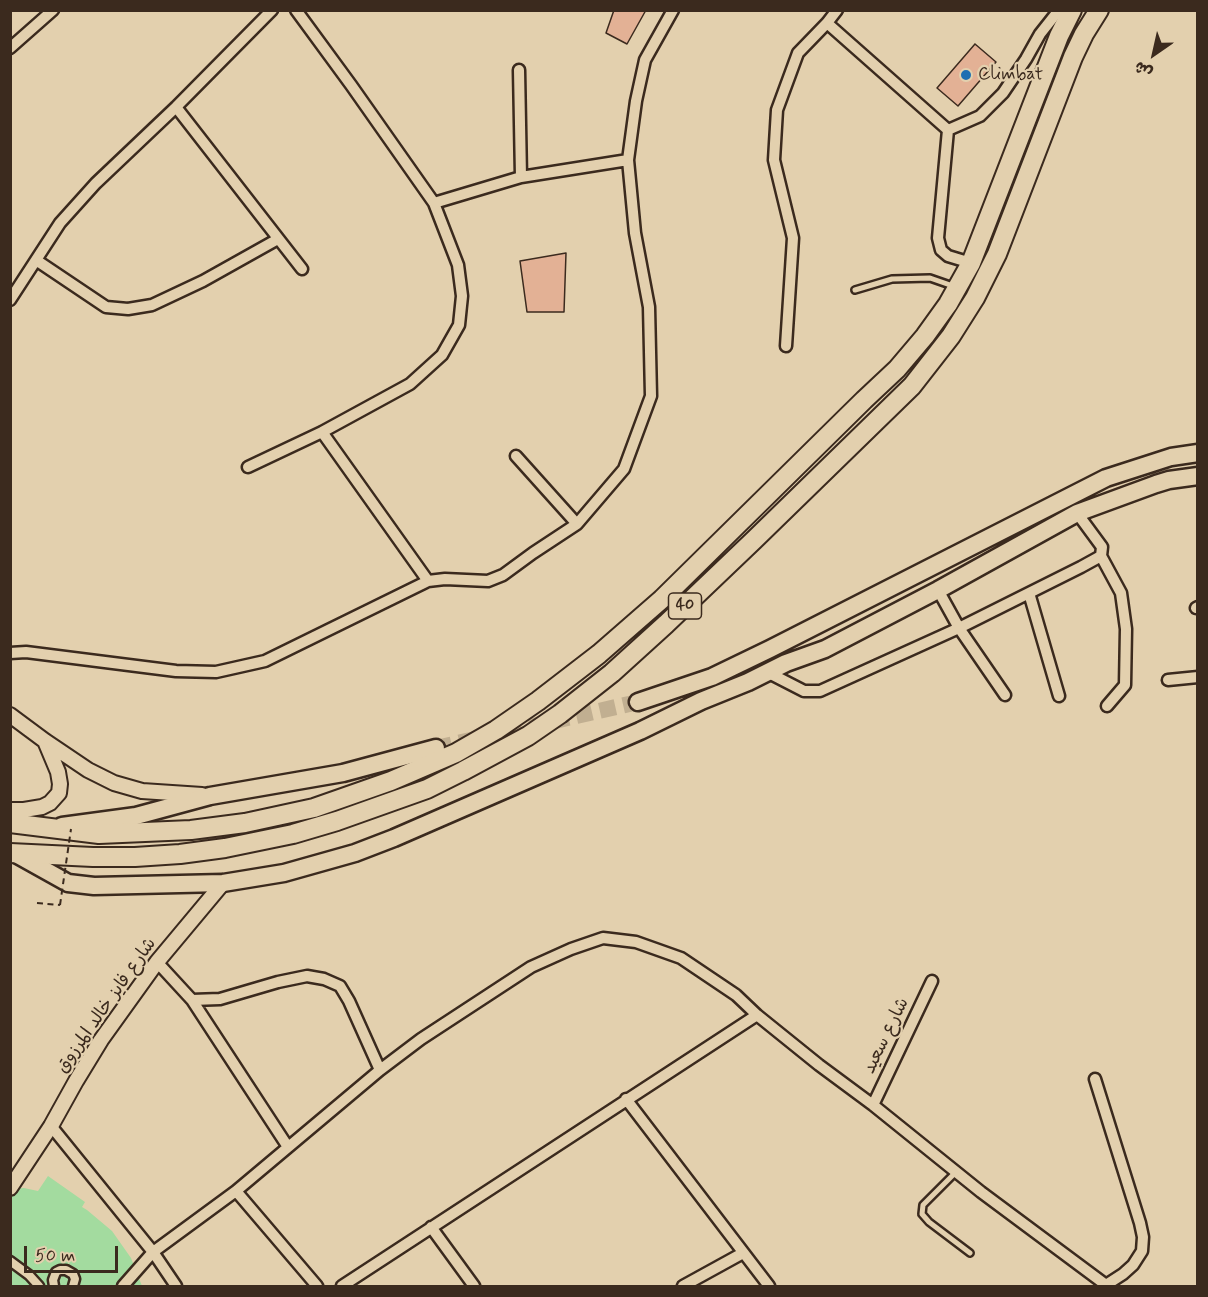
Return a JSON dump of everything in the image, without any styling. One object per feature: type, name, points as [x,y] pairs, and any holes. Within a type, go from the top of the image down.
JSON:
[{"type":"highway","name":"40","points":[[10,823],[99,834],[191,830],[314,808],[391,781],[456,753],[496,730],[538,701],[599,654],[662,599],[897,369],[925,336],[948,304],[971,263],[1059,36],[1072,10]]},
{"type":"highway","name":"40","points":[[13,853],[114,857],[180,854],[225,848],[293,834],[427,789],[528,736],[560,714],[612,673],[682,609],[912,386],[951,336],[975,298],[997,254],[1073,57],[1099,10]]},
{"type":"main road","points":[[638,702],[712,677],[770,650],[1106,478],[1171,457],[1197,453]]},
{"type":"main road","points":[[13,853],[68,882],[94,886],[223,883],[284,873],[355,853],[640,731],[786,663],[825,649],[1077,513],[1156,484],[1197,476]]},
{"type":"main road","points":[[47,828],[136,816],[210,796],[343,773],[436,748]]},
{"type":"street","points":[[10,48],[53,10]]},
{"type":"street","points":[[10,300],[60,223],[96,183],[176,107],[272,10]]},
{"type":"street","points":[[248,466],[322,432],[410,384],[442,355],[459,325],[462,296],[458,265],[434,203],[296,10]]},
{"type":"street","points":[[10,653],[26,652],[176,671],[216,672],[265,661],[428,581],[444,579],[488,581],[503,575],[577,524],[624,469],[651,396],[650,307],[635,233],[628,160],[636,101],[645,60],[673,10]]},
{"type":"street","points":[[786,345],[793,238],[774,160],[777,110],[798,53],[837,10]]},
{"type":"street","points":[[948,130],[980,116],[1002,93],[1040,34],[1059,10]]},
{"type":"street","points":[[827,23],[948,130]]},
{"type":"street","points":[[519,70],[521,177]]},
{"type":"street","points":[[176,107],[302,269]]},
{"type":"street","points":[[948,130],[938,238],[941,250],[948,256],[971,263]]},
{"type":"street","points":[[434,203],[521,177],[628,160]]},
{"type":"street","points":[[36,260],[106,307],[128,309],[152,305],[202,281],[278,238]]},
{"type":"street","points":[[322,432],[428,581]]},
{"type":"street","points":[[516,456],[577,524]]},
{"type":"street","points":[[1077,513],[1102,547],[1101,556],[1121,593],[1126,628],[1125,685],[1107,706]]},
{"type":"street","points":[[767,672],[804,691],[820,691],[959,628],[1101,556]]},
{"type":"street","points":[[938,590],[959,628],[1005,695]]},
{"type":"street","points":[[1029,593],[1059,696]]},
{"type":"street","points":[[1168,680],[1197,677]]},
{"type":"street","points":[[10,715],[88,770],[114,783],[142,791],[210,796]]},
{"type":"street","points":[[10,810],[42,807],[50,803],[59,793],[58,772],[45,741]]},
{"type":"street","name":"شارع فايز خالد المرزوق","points":[[10,1188],[51,1126],[88,1060],[157,962],[223,883]]},
{"type":"street","points":[[123,1287],[153,1252],[236,1191],[380,1070],[421,1039],[531,966],[603,938],[636,942],[681,958],[736,995],[819,1065],[873,1105],[981,1192],[1107,1286],[1133,1265],[1142,1251],[1143,1237],[1095,1079]]},
{"type":"street","points":[[157,962],[192,1000],[288,1147]]},
{"type":"street","points":[[192,1000],[220,999],[307,976],[324,979],[340,986],[349,1000],[380,1070]]},
{"type":"street","name":"شارع سعيد","points":[[873,1105],[932,981]]},
{"type":"street","points":[[342,1287],[757,1015]]},
{"type":"street","points":[[626,1099],[769,1287]]},
{"type":"street","points":[[51,1126],[153,1252],[176,1287]]},
{"type":"street","points":[[236,1191],[317,1287]]},
{"type":"street","points":[[431,1227],[474,1287]]},
{"type":"street","points":[[683,1287],[743,1253]]},
{"type":"street","points":[[10,1261],[29,1275],[39,1287]]},
{"type":"street","points":[[54,1287],[53,1280],[57,1272],[66,1270],[74,1274],[73,1287]]},
{"type":"lane","points":[[855,290],[892,279],[930,278],[957,288]]},
{"type":"lane","points":[[956,1172],[923,1205],[922,1214],[929,1222],[969,1252]]},
{"type":"path","points":[[37,903],[60,905],[71,829]]},
{"type":"green space","points":[[48,1176],[85,1202],[82,1207],[112,1231],[131,1258],[142,1286],[11,1286],[10,1189],[24,1188],[38,1191]]},
{"type":"building","points":[[614,10],[646,10],[627,44],[606,33]]},
{"type":"building","name":"Climbat","points":[[975,44],[996,62],[958,106],[937,88]]},
{"type":"building","points":[[566,253],[564,312],[527,312],[520,261]]},
{"type":"tunnel","points":[[436,748],[638,702]]},
{"type":"place","name":"Climbat","points":[[966,75]]}]
